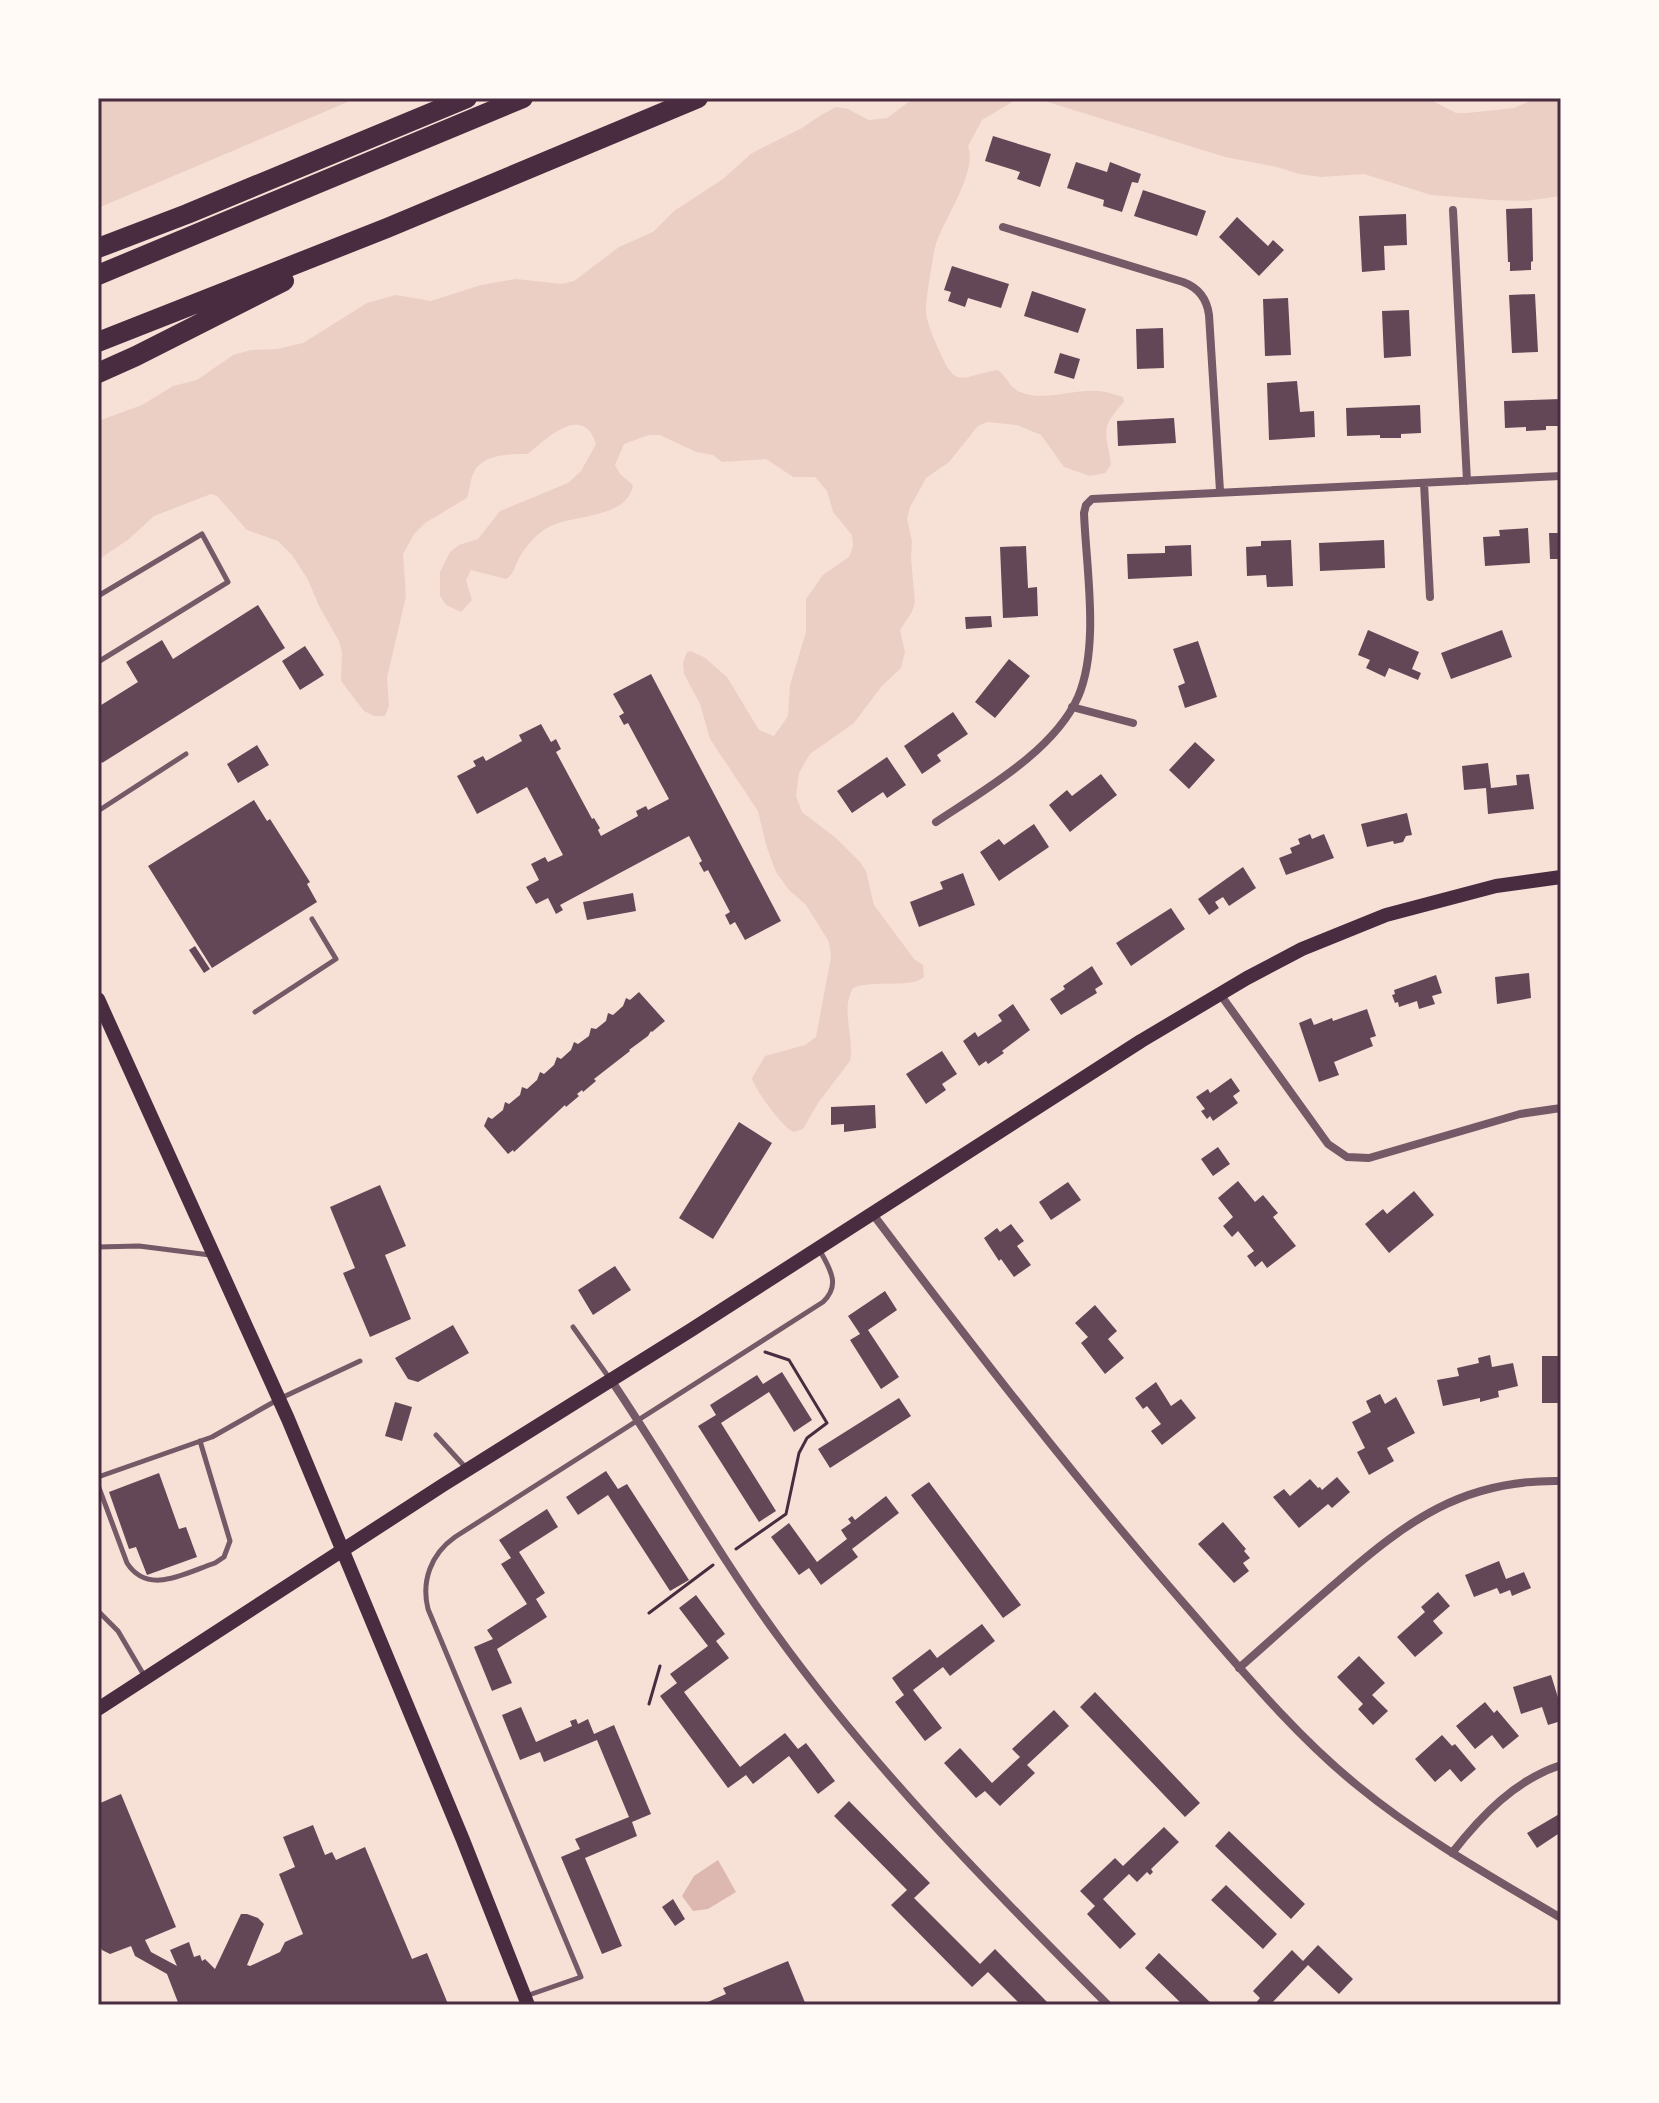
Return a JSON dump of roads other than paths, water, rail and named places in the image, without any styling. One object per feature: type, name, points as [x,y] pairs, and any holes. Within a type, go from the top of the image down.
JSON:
[{"type":"highway","points":[[98,248],[467,98]]},
{"type":"highway","points":[[98,275],[523,98]]},
{"type":"highway","points":[[98,342],[387,228],[698,98]]},
{"type":"highway","points":[[98,373],[387,228]]},
{"type":"main road","points":[[98,1709],[467,1470],[1141,1041],[1220,994],[1302,949],[1386,915],[1496,886],[1561,877]]},
{"type":"main road","points":[[98,999],[279,1399],[527,2001]]},
{"type":"street","points":[[1453,210],[1467,481]]},
{"type":"street","points":[[1003,227],[1183,282],[1200,292],[1209,315],[1220,491]]},
{"type":"street","points":[[936,822],[1022,762],[1052,733],[1072,707],[1083,679],[1088,648],[1084,513],[1088,503],[1098,498],[1220,491],[1561,476]]},
{"type":"street","points":[[1424,483],[1430,597]]},
{"type":"street","points":[[1072,707],[1133,723]]},
{"type":"street","points":[[1220,994],[1328,1144],[1347,1157],[1369,1158],[1520,1114],[1561,1108]]},
{"type":"street","points":[[872,1213],[1089,1490],[1239,1668],[1308,1739],[1357,1786],[1395,1815],[1561,1918]]},
{"type":"street","points":[[611,1380],[776,1634],[877,1763],[1108,2005]]},
{"type":"street","points":[[1239,1668],[1372,1551],[1417,1518],[1495,1486],[1529,1481],[1561,1481]]},
{"type":"street","points":[[1452,1853],[1476,1823],[1499,1802],[1530,1779],[1561,1765]]},
{"type":"lane","points":[[98,596],[202,534],[228,582],[98,662]]},
{"type":"lane","points":[[98,811],[186,754]]},
{"type":"lane","points":[[255,1012],[336,959],[312,919]]},
{"type":"lane","points":[[98,1247],[139,1246],[215,1255]]},
{"type":"lane","points":[[527,2001],[581,1977],[428,1609],[427,1579],[434,1558],[449,1541],[826,1299],[832,1290],[833,1279],[818,1248]]},
{"type":"lane","points":[[573,1327],[611,1380]]},
{"type":"lane","points":[[98,1477],[212,1437],[279,1399],[360,1361]]},
{"type":"lane","points":[[436,1435],[467,1470]]},
{"type":"lane","points":[[98,1485],[127,1563],[134,1574],[143,1580],[154,1582],[215,1563],[228,1550],[230,1541],[200,1441]]},
{"type":"lane","points":[[98,1611],[118,1631],[146,1678]]}]
